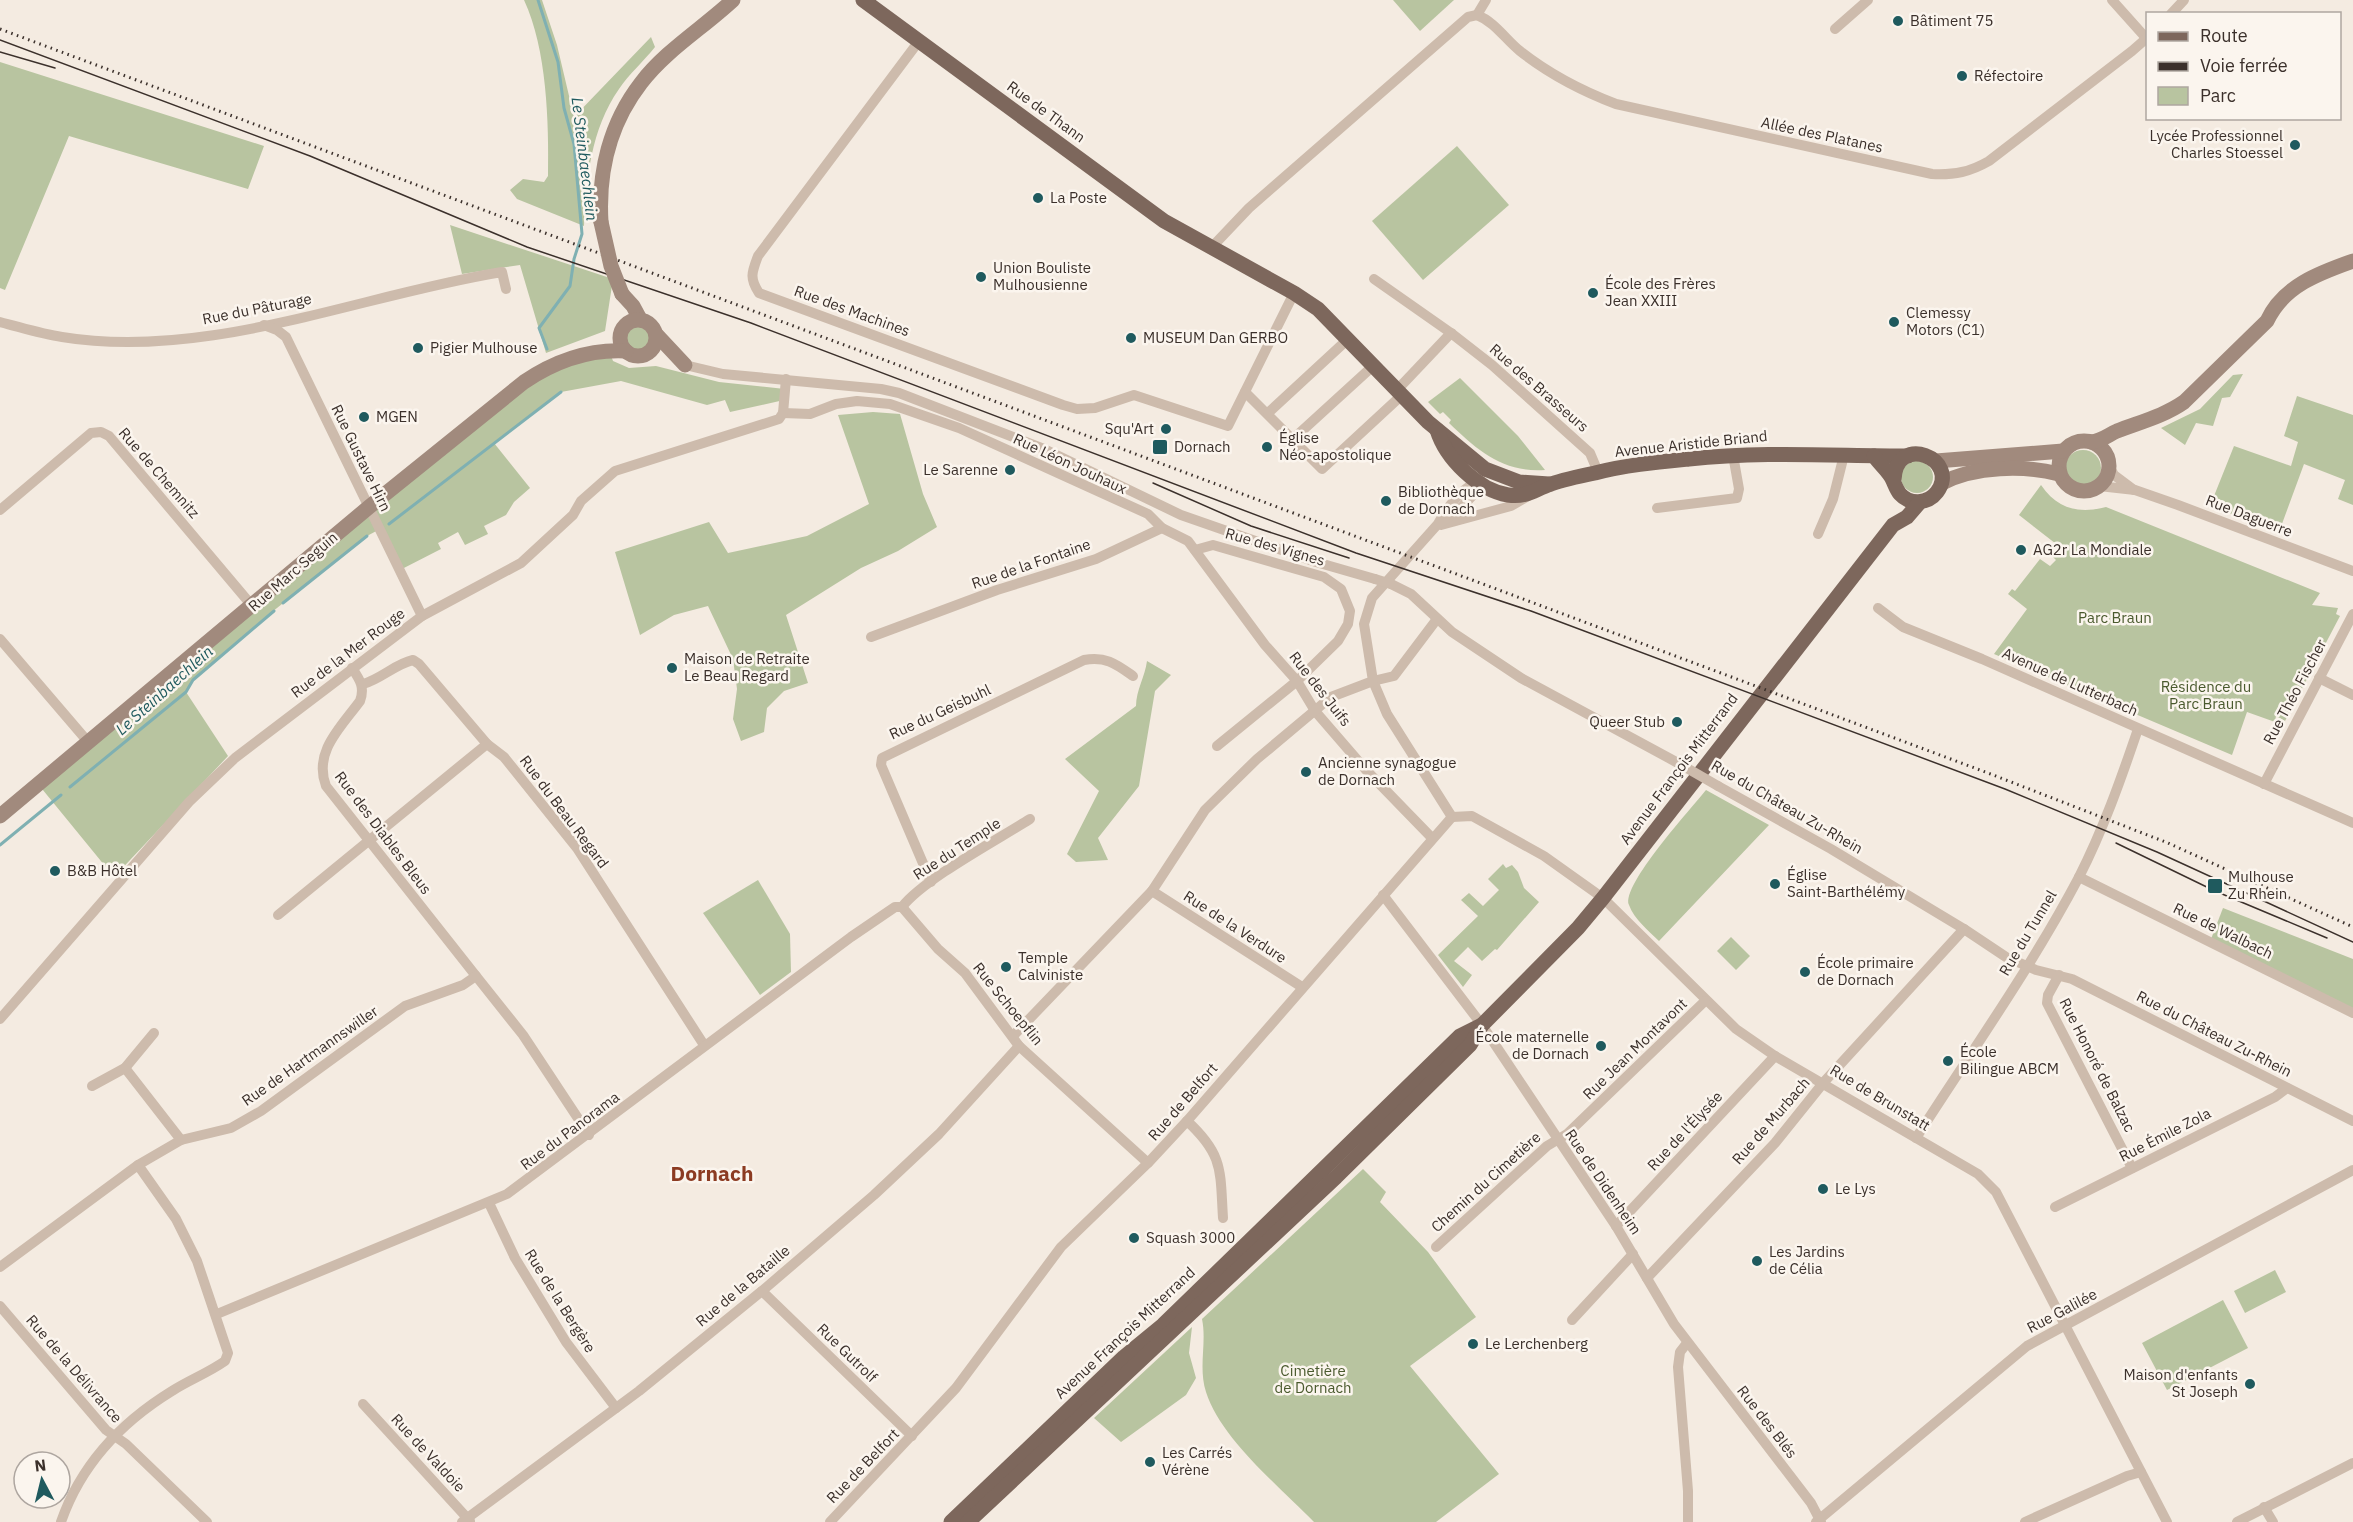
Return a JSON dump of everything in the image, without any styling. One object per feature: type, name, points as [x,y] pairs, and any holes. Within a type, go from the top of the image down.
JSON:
[{"type":"main road","name":"Rue de Thann","points":[[863,0],[1164,220],[1318,309],[1437,430],[1451,439],[1481,475]]},
{"type":"main road","name":"Avenue Aristide Briand","points":[[1529,495],[1549,484],[1598,472],[1689,459],[1780,453],[1908,456]]},
{"type":"main road","points":[[1874,456],[1897,487],[1906,499],[1920,502],[1934,496],[1942,483],[1942,475],[1936,461],[1923,454],[1908,456],[1897,466],[1897,487]]},
{"type":"main road","name":"Avenue Aristide Briand","points":[[1481,475],[1519,482],[1549,484]]},
{"type":"main road","points":[[1481,475],[1491,490],[1509,495],[1529,495]]},
{"type":"main road","name":"Avenue François Mitterrand","points":[[1893,525],[1897,487]]},
{"type":"main road","name":"Avenue François Mitterrand","points":[[968,1522],[1336,1178],[1470,1045],[1482,1025],[1578,928],[1603,898],[1893,525],[1907,517],[1920,502]]},
{"type":"main road","name":"Avenue François Mitterrand","points":[[951,1522],[1124,1357],[1163,1325],[1460,1036],[1482,1025]]},
{"type":"street","points":[[656,334],[655,345],[647,354],[636,356],[626,351],[620,341],[623,328],[622,294],[611,266],[601,222],[600,194],[606,157],[628,102],[641,82],[665,58],[733,0]]},
{"type":"street","points":[[1211,248],[1249,208],[1420,58],[1467,17],[1477,15],[1486,0]]},
{"type":"street","points":[[1835,29],[1868,0]]},
{"type":"street","points":[[2112,0],[2146,36]]},
{"type":"street","points":[[2172,12],[2184,0]]},
{"type":"street","name":"Allée des Platanes","points":[[1477,15],[1486,18],[1512,45],[1538,64],[1590,94],[1616,104],[1932,174],[1956,175],[1972,171],[1989,161],[2146,38]]},
{"type":"street","name":"Rue des Machines","points":[[919,41],[758,256],[752,272],[752,281],[759,293],[1077,409],[1095,408],[1134,395],[1228,426],[1245,392]]},
{"type":"street","points":[[1936,461],[2063,451],[2075,442],[2100,441],[2125,428],[2171,411],[2184,402],[2266,321],[2272,310],[2293,289],[2311,276],[2321,276],[2353,261]]},
{"type":"street","name":"Rue du Pâturage","points":[[0,322],[63,337],[124,341],[174,339],[264,325],[502,272],[506,289]]},
{"type":"street","name":"Rue des Brasseurs","points":[[1374,279],[1451,333],[1590,453],[1598,472]]},
{"type":"street","points":[[1293,293],[1245,392],[1322,469],[1400,392],[1451,333]]},
{"type":"street","points":[[622,294],[633,306],[640,319],[651,324],[656,334],[685,366]]},
{"type":"street","points":[[264,325],[277,330],[286,337],[288,328],[297,317]]},
{"type":"street","points":[[623,328],[640,319]]},
{"type":"street","name":"Rue Marc Seguin","points":[[599,350],[623,328]]},
{"type":"street","name":"Rue Gustave Hirn","points":[[286,337],[422,616]]},
{"type":"street","points":[[1268,413],[1347,340]]},
{"type":"street","name":"Rue Marc Seguin","points":[[0,816],[253,607],[369,507],[524,382],[550,367],[599,350],[626,351]]},
{"type":"street","name":"Rue Léon Jouhaux","points":[[647,354],[685,366],[723,374],[786,379],[898,393],[1044,449],[1181,515],[1306,559],[1391,584],[1411,594],[1437,619]]},
{"type":"street","points":[[1293,439],[1373,366]]},
{"type":"street","points":[[783,413],[786,379]]},
{"type":"street","name":"Rue de la Mer Rouge","points":[[0,1019],[189,802],[235,758],[422,616],[521,563],[573,515],[581,501],[615,471],[767,424],[779,419],[783,413],[810,414],[837,404],[857,400],[896,405],[959,428],[1091,486],[1148,514],[1162,528]]},
{"type":"street","points":[[2063,451],[2058,466],[2059,474],[2069,487],[2076,490],[2092,490],[2099,486],[2108,473],[2110,448],[2125,428]]},
{"type":"street","name":"Rue de Chemnitz","points":[[0,510],[91,433],[101,432],[109,436],[253,607]]},
{"type":"street","points":[[2091,441],[2098,445],[2108,462]]},
{"type":"street","points":[[1657,508],[1737,498],[1739,489],[1733,455]]},
{"type":"street","points":[[1818,534],[1833,499],[1844,455]]},
{"type":"street","name":"Rue Daguerre","points":[[2108,462],[2114,475],[2134,490]]},
{"type":"street","points":[[1942,483],[1966,473],[2029,469],[2059,474]]},
{"type":"street","points":[[1452,817],[1387,714],[1373,681],[1365,638],[1368,607],[1378,590],[1437,525],[1458,511],[1472,496],[1481,475]]},
{"type":"street","name":"Rue Daguerre","points":[[2099,486],[2134,490],[2353,571]]},
{"type":"street","points":[[1437,525],[1511,506],[1529,495]]},
{"type":"street","points":[[1162,528],[1188,541],[1195,550]]},
{"type":"street","name":"Rue de la Fontaine","points":[[870,637],[997,590],[1096,559],[1162,528]]},
{"type":"street","name":"Rue des Vignes","points":[[1195,550],[1213,545],[1324,577],[1341,589],[1350,611],[1343,634],[1297,681],[1217,746]]},
{"type":"street","name":"Rue des Juifs","points":[[1195,550],[1265,645],[1297,681],[1315,711],[1366,770],[1432,838]]},
{"type":"street","name":"Avenue de Lutterbach","points":[[1878,608],[1903,627],[1982,659],[2353,823]]},
{"type":"street","name":"Rue Théo Fischer","points":[[2264,784],[2353,614]]},
{"type":"street","points":[[1013,1036],[1152,891],[1205,810],[1257,759],[1331,697],[1373,681],[1394,676],[1437,619]]},
{"type":"street","name":"Rue du Château Zu-Rhein","points":[[1437,619],[1521,678],[1831,849],[2006,957],[2080,983],[2353,1121]]},
{"type":"street","points":[[0,639],[89,743]]},
{"type":"street","name":"Rue du Geisbuhl","points":[[931,882],[881,765],[882,758],[1084,660],[1097,658],[1112,661],[1134,676]]},
{"type":"street","name":"Rue du Beau Regard","points":[[363,684],[378,680],[404,662],[413,660],[419,664],[487,744],[504,757],[577,848],[704,1045]]},
{"type":"street","points":[[352,668],[363,684]]},
{"type":"street","points":[[2319,678],[2353,695]]},
{"type":"street","name":"Rue des Diables Bleus","points":[[363,684],[360,701],[326,748],[321,761],[321,774],[326,786],[369,843],[476,976]]},
{"type":"street","name":"Rue du Tunnel","points":[[1916,1138],[2028,966],[2079,877],[2109,810],[2138,729]]},
{"type":"street","points":[[278,915],[369,843],[487,744]]},
{"type":"street","name":"Rue de Brunstatt","points":[[1452,817],[1472,816],[1544,856],[1603,898],[1705,1001],[1736,1029],[1775,1056],[1824,1082],[1978,1174],[1996,1192],[2167,1522]]},
{"type":"street","name":"Rue de Belfort","points":[[830,1522],[956,1388],[1061,1247],[1148,1163],[1187,1121],[1452,817]]},
{"type":"street","name":"Rue du Temple","points":[[902,907],[909,898],[931,882],[1030,819]]},
{"type":"street","name":"Rue de Walbach","points":[[2079,877],[2353,1013]]},
{"type":"street","name":"Rue de la Verdure","points":[[1152,891],[1302,987]]},
{"type":"street","name":"Rue de Didenheim","points":[[1383,895],[1482,1025],[1616,1226],[1687,1343]]},
{"type":"street","name":"Rue du Panorama","points":[[217,1314],[489,1203],[528,1181],[698,1053],[704,1045],[851,937],[895,907],[902,907]]},
{"type":"street","name":"Rue Schoepflin","points":[[902,907],[938,949],[965,973],[1019,1046],[1148,1163]]},
{"type":"street","name":"Rue de Murbach","points":[[1647,1278],[1775,1143],[1824,1082],[1964,929]]},
{"type":"street","name":"Rue Honoré de Balzac","points":[[2059,975],[2048,995],[2047,1003],[2132,1168]]},
{"type":"street","points":[[476,976],[523,1035],[590,1135]]},
{"type":"street","name":"Rue de Hartmannswiller","points":[[0,1267],[138,1165],[181,1140],[231,1128],[261,1111],[405,1006],[463,985],[476,976]]},
{"type":"street","name":"Rue Jean Montavont","points":[[1557,1140],[1567,1134],[1705,1001]]},
{"type":"street","points":[[92,1086],[125,1068],[154,1033]]},
{"type":"street","name":"Rue de la Bataille","points":[[467,1520],[616,1408],[762,1291],[874,1195],[939,1134],[1019,1046]]},
{"type":"street","name":"Rue de l'Élysée","points":[[1616,1226],[1775,1056]]},
{"type":"street","points":[[125,1068],[181,1140]]},
{"type":"street","name":"Rue Émile Zola","points":[[2055,1207],[2275,1097],[2287,1088]]},
{"type":"street","points":[[1187,1121],[1206,1139],[1215,1154],[1220,1171],[1223,1218]]},
{"type":"street","name":"Chemin du Cimetière","points":[[1436,1247],[1547,1146],[1557,1140]]},
{"type":"street","points":[[61,1522],[72,1492],[88,1466],[114,1436],[172,1391],[225,1361],[228,1353],[217,1314],[197,1261],[176,1219],[138,1165]]},
{"type":"street","name":"Rue Galilée","points":[[1818,1521],[2027,1346],[2353,1170]]},
{"type":"street","name":"Rue de la Bergère","points":[[489,1203],[515,1258],[566,1342],[616,1408]]},
{"type":"street","points":[[1572,1320],[1633,1254]]},
{"type":"street","name":"Rue Gutrolf","points":[[762,1291],[912,1436]]},
{"type":"street","name":"Rue de la Délivrance","points":[[0,1306],[40,1356],[114,1436],[126,1444],[207,1522]]},
{"type":"street","points":[[1687,1343],[1680,1352],[1678,1367],[1688,1491],[1688,1522]]},
{"type":"street","name":"Rue des Blés","points":[[1687,1343],[1811,1503],[1818,1521]]},
{"type":"street","name":"Rue de Valdoie","points":[[363,1404],[467,1520]]},
{"type":"street","points":[[2237,1522],[2353,1463]]},
{"type":"street","points":[[2025,1522],[2127,1476],[2141,1472]]},
{"type":"street","points":[[2264,1507],[2273,1522]]},
{"type":"green space","points":[[524,0],[542,0],[557,45],[574,117],[651,37],[655,47],[623,83],[602,121],[592,155],[586,190],[584,226],[517,199],[510,190],[523,179],[544,182],[548,176],[547,110],[542,63],[532,19]]},
{"type":"green space","points":[[1393,0],[1454,0],[1420,31]]},
{"type":"green space","points":[[0,62],[264,146],[248,189],[69,136],[5,290],[0,288]]},
{"type":"green space","points":[[1457,146],[1509,205],[1423,280],[1372,221]]},
{"type":"green space","points":[[450,225],[613,279],[605,331],[546,353],[520,265],[462,274]]},
{"type":"green space","points":[[637,325],[646,329],[650,338],[646,347],[637,351],[628,347],[624,338],[628,329]]},
{"type":"green space","points":[[609,350],[613,361],[629,368],[656,366],[719,382],[785,389],[784,400],[730,412],[725,400],[707,405],[621,381],[561,392],[494,443],[530,488],[514,502],[506,515],[484,526],[488,534],[465,545],[458,532],[438,543],[441,549],[400,570],[380,529],[367,536],[262,620],[193,680],[186,692],[228,756],[114,877],[38,784],[524,382]]},
{"type":"green space","points":[[2243,374],[2230,397],[2222,398],[2213,426],[2196,423],[2185,445],[2161,428],[2200,409],[2233,375]]},
{"type":"green space","points":[[1460,378],[1518,436],[1545,470],[1516,468],[1492,458],[1470,442],[1449,423],[1451,420],[1443,412],[1440,414],[1428,402]]},
{"type":"green space","points":[[2297,396],[2353,415],[2353,505],[2338,499],[2345,480],[2304,464],[2279,532],[2210,506],[2234,446],[2291,466],[2298,442],[2284,436]]},
{"type":"green space","points":[[873,412],[900,414],[923,494],[937,527],[898,551],[861,568],[786,615],[808,683],[784,691],[767,708],[764,732],[741,741],[733,719],[737,689],[733,659],[708,606],[674,615],[640,635],[615,552],[709,522],[728,553],[807,536],[869,504],[838,415]]},
{"type":"green space","points":[[2083,450],[2096,455],[2101,468],[2096,481],[2083,486],[2070,481],[2065,468],[2070,455]]},
{"type":"green space","points":[[1917,461],[1928,466],[1933,477],[1928,488],[1917,493],[1906,488],[1901,477],[1906,466]]},
{"type":"green space","points":[[2041,485],[2054,500],[2069,508],[2087,510],[2106,507],[2320,593],[2312,605],[2338,608],[2336,614],[2340,616],[2285,721],[2276,716],[2275,722],[2247,712],[2232,755],[1994,654],[2027,609],[2008,594],[2012,589],[2015,591],[2040,559],[2050,566],[2056,560],[2051,555],[2060,547],[2019,515]]},
{"type":"green space","points":[[1147,661],[1171,675],[1155,691],[1139,786],[1098,838],[1108,860],[1076,862],[1067,854],[1099,791],[1065,759],[1136,706],[1137,694]]},
{"type":"green space","points":[[1706,790],[1769,825],[1659,941],[1634,915],[1629,905],[1629,895],[1646,865]]},
{"type":"green space","points":[[1503,864],[1506,868],[1512,865],[1518,872],[1524,888],[1539,902],[1497,950],[1495,949],[1482,961],[1468,947],[1454,961],[1472,975],[1463,987],[1438,955],[1478,916],[1461,900],[1469,893],[1483,906],[1499,890],[1488,879]]},
{"type":"green space","points":[[758,880],[790,934],[791,972],[760,995],[703,913]]},
{"type":"green space","points":[[2223,908],[2353,959],[2353,1009],[2211,939]]},
{"type":"green space","points":[[1731,937],[1750,956],[1736,970],[1717,951]]},
{"type":"green space","name":"Cimetière de Dornach","points":[[1363,1169],[1386,1192],[1380,1202],[1428,1252],[1476,1317],[1410,1366],[1499,1474],[1436,1522],[1314,1522],[1252,1461],[1224,1427],[1214,1410],[1204,1383],[1202,1319]]},
{"type":"green space","points":[[2275,1270],[2286,1292],[2245,1313],[2234,1291]]},
{"type":"green space","points":[[2223,1300],[2248,1348],[2167,1390],[2142,1343]]},
{"type":"green space","points":[[1192,1327],[1189,1353],[1196,1378],[1186,1395],[1121,1442],[1094,1418]]},
{"type":"waterway","name":"Le Steinbaechlein","points":[[538,0],[558,62],[564,108],[574,144],[582,234],[574,259],[570,286],[539,328],[547,349]]},
{"type":"waterway","name":"Le Steinbaechlein","points":[[389,524],[561,392]]},
{"type":"waterway","name":"Le Steinbaechlein","points":[[283,603],[367,536]]},
{"type":"waterway","name":"Le Steinbaechlein","points":[[70,787],[186,692],[193,680],[274,611]]},
{"type":"waterway","name":"Le Steinbaechlein","points":[[0,845],[61,795]]},
{"type":"tram line","points":[[0,40],[310,156],[527,247],[751,323],[1356,553],[1531,611],[2005,789],[2157,852],[2353,942]]},
{"type":"tram line","points":[[0,52],[55,68]]},
{"type":"tram line","points":[[1153,483],[1251,526],[1349,558]]},
{"type":"tram line","points":[[2116,843],[2215,891],[2327,938]]},
{"type":"railway","points":[[0,29],[1988,773],[2168,843],[2353,927]]},
{"type":"place","name":"Bâtiment 75","points":[[1898,21]]},
{"type":"place","name":"Réfectoire","points":[[1962,76]]},
{"type":"place","name":"Lycée Professionnel Charles Stoessel","points":[[2295,145]]},
{"type":"place","name":"La Poste","points":[[1038,198]]},
{"type":"place","name":"Union Bouliste Mulhousienne","points":[[981,277]]},
{"type":"place","name":"École des Frères Jean XXIII","points":[[1593,293]]},
{"type":"place","name":"Clemessy Motors (C1)","points":[[1894,322]]},
{"type":"place","name":"MUSEUM Dan GERBO","points":[[1131,338]]},
{"type":"place","name":"Pigier Mulhouse","points":[[418,348]]},
{"type":"place","name":"MGEN","points":[[364,417]]},
{"type":"place","name":"Squ'Art","points":[[1166,429]]},
{"type":"place","name":"Dornach","points":[[1160,447]]},
{"type":"place","name":"Église Néo-apostolique","points":[[1267,447]]},
{"type":"place","name":"Le Sarenne","points":[[1010,470]]},
{"type":"place","name":"Bibliothèque de Dornach","points":[[1386,501]]},
{"type":"place","name":"AG2r La Mondiale","points":[[2021,550]]},
{"type":"place","name":"Maison de Retraite Le Beau Regard","points":[[672,668]]},
{"type":"place","name":"Queer Stub","points":[[1677,722]]},
{"type":"place","name":"Ancienne synagogue de Dornach","points":[[1306,772]]},
{"type":"place","name":"B&B Hôtel","points":[[55,871]]},
{"type":"place","name":"Église Saint-Barthélémy","points":[[1775,884]]},
{"type":"place","name":"Mulhouse Zu Rhein","points":[[2215,886]]},
{"type":"place","name":"Temple Calviniste","points":[[1006,967]]},
{"type":"place","name":"École primaire de Dornach","points":[[1805,972]]},
{"type":"place","name":"École maternelle de Dornach","points":[[1601,1046]]},
{"type":"place","name":"École Bilingue ABCM","points":[[1948,1061]]},
{"type":"place","name":"Le Lys","points":[[1823,1189]]},
{"type":"place","name":"Squash 3000","points":[[1134,1238]]},
{"type":"place","name":"Les Jardins de Célia","points":[[1757,1261]]},
{"type":"place","name":"Le Lerchenberg","points":[[1473,1344]]},
{"type":"place","name":"Maison d'enfants St Joseph","points":[[2250,1384]]},
{"type":"place","name":"Les Carrés Vérène","points":[[1150,1462]]},
{"type":"district","name":"Dornach","points":[[712,1174]]},
{"type":"park label","name":"Parc Braun","points":[[2115,618]]},
{"type":"park label","name":"Résidence du Parc Braun","points":[[2206,696]]}]
